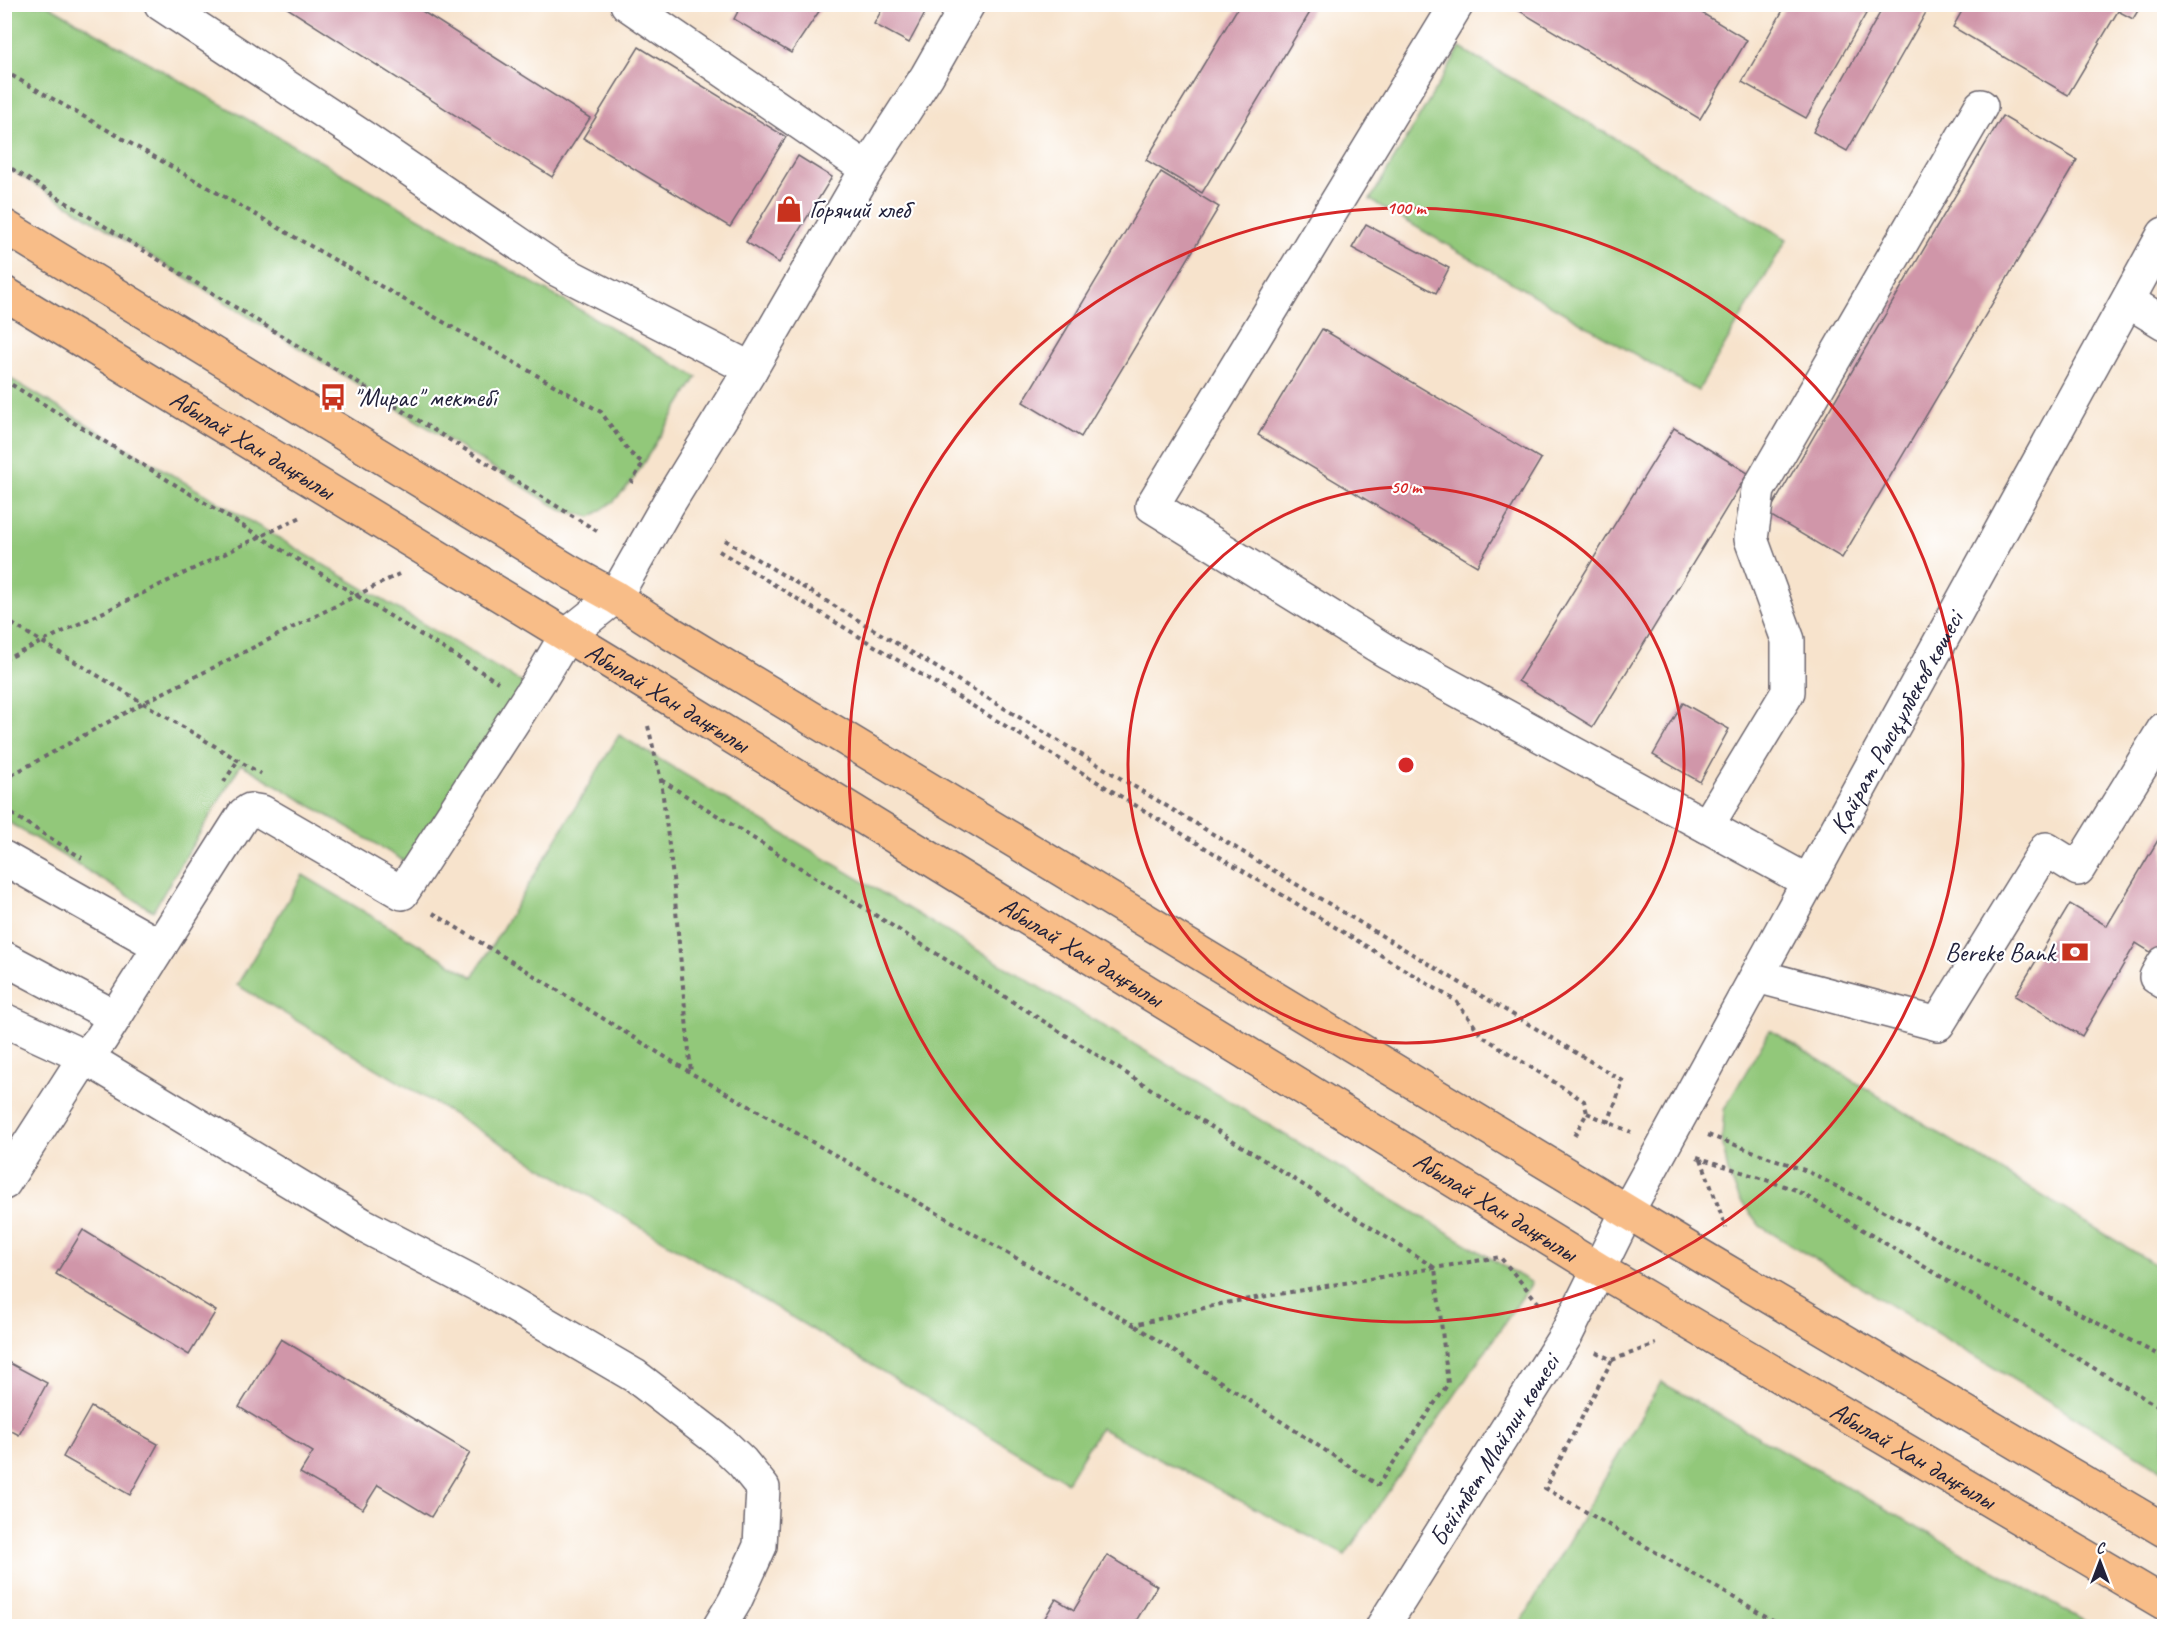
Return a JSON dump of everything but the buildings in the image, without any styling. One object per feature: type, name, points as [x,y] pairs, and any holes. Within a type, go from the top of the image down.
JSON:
[{"type":"main road","points":[[4,226],[615,597],[679,639],[1627,1212],[2164,1530]]},
{"type":"main road","name":"Абылай Хан даңғылы","points":[[4,293],[635,677],[1598,1269],[2164,1603]]},
{"type":"street","points":[[161,4],[556,269],[751,369]]},
{"type":"street","points":[[627,4],[867,169]]},
{"type":"street","points":[[4,1183],[85,1057],[101,1039],[244,814],[250,810],[262,812],[402,893],[566,636],[615,597],[867,169],[927,76],[968,4]]},
{"type":"street","points":[[1457,4],[1152,506],[1386,651],[1809,882]]},
{"type":"street","points":[[1707,826],[1788,693],[1788,640],[1751,540],[1758,490],[1981,106]]},
{"type":"street","name":"Қайрат Рысқұлбеков көшесі","points":[[1627,1212],[2164,234]]},
{"type":"street","points":[[2128,301],[2164,323]]},
{"type":"street","points":[[1757,976],[1938,1024],[2046,849],[2078,869],[2164,729]]},
{"type":"street","points":[[4,858],[160,946]]},
{"type":"street","points":[[4,958],[115,1017]]},
{"type":"street","points":[[2164,963],[2156,977],[2164,982]]},
{"type":"street","points":[[4,1020],[85,1057],[363,1225],[488,1290],[635,1376],[722,1443],[742,1462],[763,1488],[760,1546],[735,1601],[720,1626]]},
{"type":"street","name":"Бейімбет Майлин көшесі","points":[[1383,1626],[1566,1335],[1627,1212]]},
{"type":"path","points":[[4,71],[601,412],[630,453],[644,463],[631,483]]},
{"type":"path","points":[[4,164],[597,531]]},
{"type":"path","points":[[4,380],[504,686]]},
{"type":"path","points":[[4,660],[309,513]]},
{"type":"path","points":[[725,540],[1623,1081],[1608,1123]]},
{"type":"path","points":[[719,551],[1456,1001],[1482,1036],[1584,1101],[1587,1113],[1608,1123],[1670,1134],[1807,1171],[2164,1358]]},
{"type":"path","points":[[4,779],[143,703],[406,570]]},
{"type":"path","points":[[4,620],[266,777]]},
{"type":"path","points":[[635,677],[661,780],[673,878],[691,1073]]},
{"type":"path","points":[[219,790],[238,760]]},
{"type":"path","points":[[661,780],[1435,1268]]},
{"type":"path","points":[[4,809],[84,859]]},
{"type":"path","points":[[402,893],[691,1073],[1134,1325],[1378,1485],[1448,1384],[1435,1268]]},
{"type":"path","points":[[1670,1134],[1796,1191],[2164,1410]]},
{"type":"path","points":[[1134,1325],[1226,1303],[1500,1257],[1566,1335],[1612,1360],[1545,1488],[1783,1626]]},
{"type":"green space","points":[[4,5],[48,5],[697,377],[631,483],[614,501],[591,517],[561,510],[5,166]]},
{"type":"green space","points":[[1460,48],[1787,239],[1698,391],[1370,200]]},
{"type":"green space","points":[[4,375],[531,688],[421,871],[241,764],[153,911],[5,820]]},
{"type":"green space","points":[[619,735],[1532,1283],[1345,1555],[1100,1428],[1067,1482],[237,985],[303,875],[473,977]]},
{"type":"green space","points":[[1770,1030],[2164,1270],[2164,1471],[1760,1226],[1740,1200],[1728,1173],[1722,1139],[1724,1110]]},
{"type":"green space","points":[[1661,1382],[2093,1626],[1519,1626]]},
{"type":"place","name":"Горячий хлеб","points":[[789,209]]},
{"type":"place","name":"\"Мирас\" мектебі","points":[[333,397]]},
{"type":"place","name":"Bereke Bank","points":[[2075,952]]}]
